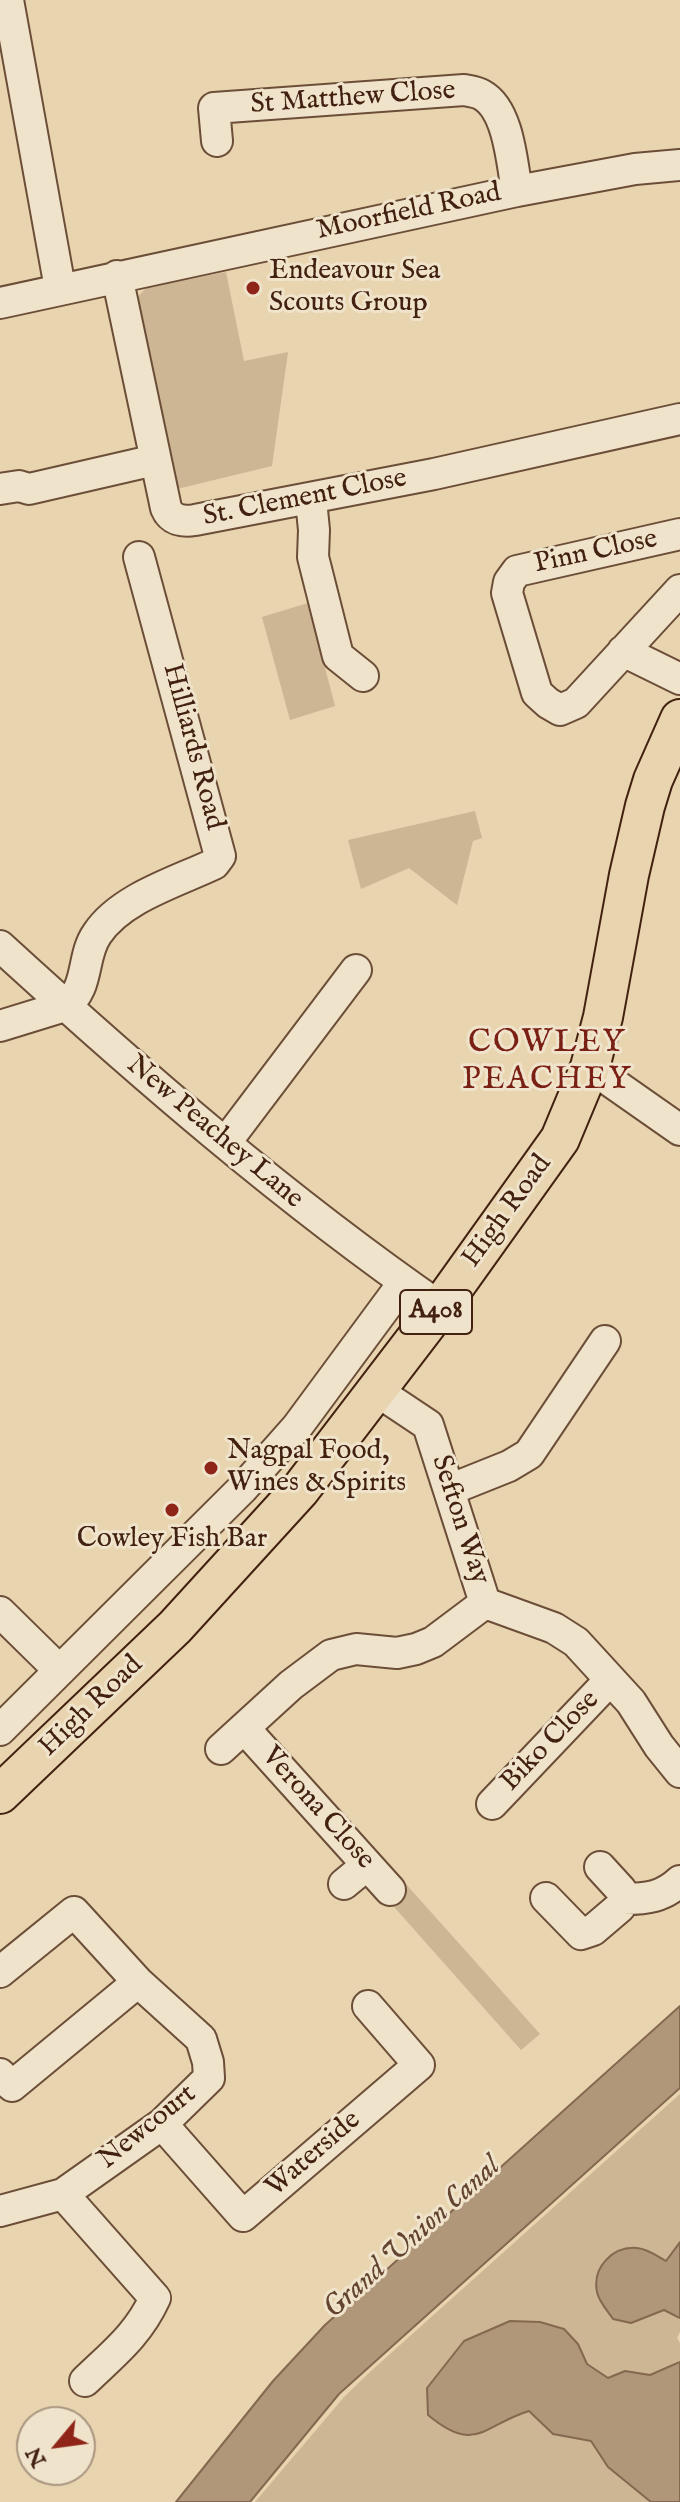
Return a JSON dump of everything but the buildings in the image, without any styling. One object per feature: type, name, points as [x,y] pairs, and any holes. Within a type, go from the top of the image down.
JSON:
[{"type":"main road","name":"High Road","points":[[2,1790],[175,1627],[300,1490],[440,1307],[560,1139],[590,1067],[617,951],[640,825],[653,780],[680,719]]},
{"type":"street","points":[[8,0],[60,288]]},
{"type":"street","name":"St Matthew Close","points":[[217,141],[213,94],[464,90],[483,95],[499,114],[517,191]]},
{"type":"street","name":"Moorfield Road","points":[[0,303],[517,191],[635,169],[680,165]]},
{"type":"street","name":"St. Clement Close","points":[[117,276],[168,512],[181,520],[311,500],[680,419]]},
{"type":"street","points":[[0,489],[19,486],[29,489],[155,460]]},
{"type":"street","points":[[311,500],[313,557],[338,656],[363,676]]},
{"type":"street","name":"Pinn Close","points":[[680,534],[517,571],[509,582],[507,593],[537,693],[560,710],[576,703],[680,590]]},
{"type":"street","name":"Hilliards Road","points":[[65,1006],[81,989],[96,935],[110,919],[138,900],[214,864],[220,856],[139,557]]},
{"type":"street","points":[[623,651],[680,679]]},
{"type":"street","name":"New Peachey Lane","points":[[0,946],[94,1033],[320,1221],[440,1307]]},
{"type":"street","points":[[226,1142],[356,970]]},
{"type":"street","points":[[0,1026],[65,1006]]},
{"type":"street","points":[[590,1067],[680,1130]]},
{"type":"street","name":"High Road","points":[[0,1730],[243,1488],[297,1427],[404,1282]]},
{"type":"street","points":[[449,1490],[509,1466],[529,1454],[605,1341]]},
{"type":"street","name":"Sefton Way","points":[[377,1391],[428,1425],[485,1603],[554,1628],[576,1642],[631,1702],[680,1772]]},
{"type":"street","name":"Verona Close","points":[[221,1749],[291,1685],[331,1655],[356,1649],[397,1653],[416,1649],[433,1642],[485,1603]]},
{"type":"street","points":[[0,1612],[59,1670]]},
{"type":"street","name":"Biko Close","points":[[492,1804],[610,1680]]},
{"type":"street","name":"Verona Close","points":[[244,1728],[390,1890]]},
{"type":"street","points":[[344,1884],[367,1865]]},
{"type":"street","points":[[600,1867],[634,1899]]},
{"type":"street","points":[[546,1898],[581,1934],[593,1930],[634,1899],[667,1893],[680,1881]]},
{"type":"street","name":"Newcourt","points":[[0,1972],[74,1912],[138,1982],[201,2039],[208,2062],[209,2078],[162,2124],[63,2194]]},
{"type":"street","points":[[0,2074],[12,2086],[138,1982]]},
{"type":"street","name":"Waterside","points":[[162,2124],[243,2216],[422,2062],[368,2006]]},
{"type":"street","points":[[0,2211],[63,2194],[155,2298],[144,2323],[85,2381]]},
{"type":"shaded area","points":[[226,272],[244,361],[288,352],[272,466],[177,489],[136,299],[146,288]]},
{"type":"shaded area","points":[[308,603],[335,706],[290,720],[262,617]]},
{"type":"shaded area","points":[[475,811],[482,838],[473,841],[457,905],[409,868],[361,889],[348,840]]},
{"type":"shaded area","points":[[405,1883],[540,2034],[521,2050],[387,1899]]},
{"type":"shaded area","points":[[680,2006],[680,2088],[339,2394],[250,2502],[176,2502],[273,2381],[325,2325]]},
{"type":"shaded area","points":[[680,2094],[680,2242],[666,2261],[641,2250],[620,2250],[612,2254],[605,2262],[596,2289],[631,2323],[664,2310],[680,2318],[677,2338],[680,2343],[680,2364],[650,2375],[625,2371],[608,2379],[586,2364],[578,2344],[471,2436],[529,2411],[553,2434],[591,2441],[608,2467],[651,2502],[255,2502],[344,2397],[371,2371]]},
{"type":"shaded area","points":[[680,2242],[680,2318],[664,2310],[631,2323],[613,2319],[597,2292],[598,2274],[606,2260],[612,2254],[637,2248],[666,2261]]},
{"type":"shaded area","points":[[510,2321],[540,2322],[564,2329],[578,2344],[587,2364],[608,2378],[625,2371],[650,2375],[680,2362],[680,2502],[651,2502],[608,2467],[591,2441],[553,2434],[529,2411],[469,2435],[444,2427],[428,2415],[427,2388],[464,2341]]},
{"type":"place","name":"Endeavour Sea Scouts Group","points":[[253,288]]},
{"type":"place","name":"Nagpal Food, Wines & Spirits","points":[[211,1468]]},
{"type":"place","name":"Cowley Fish Bar","points":[[172,1510]]},
{"type":"district","name":"COWLEY PEACHEY","points":[[547,1062]]},
{"type":"water label","name":"Grand Union Canal","points":[[413,2239]]}]
